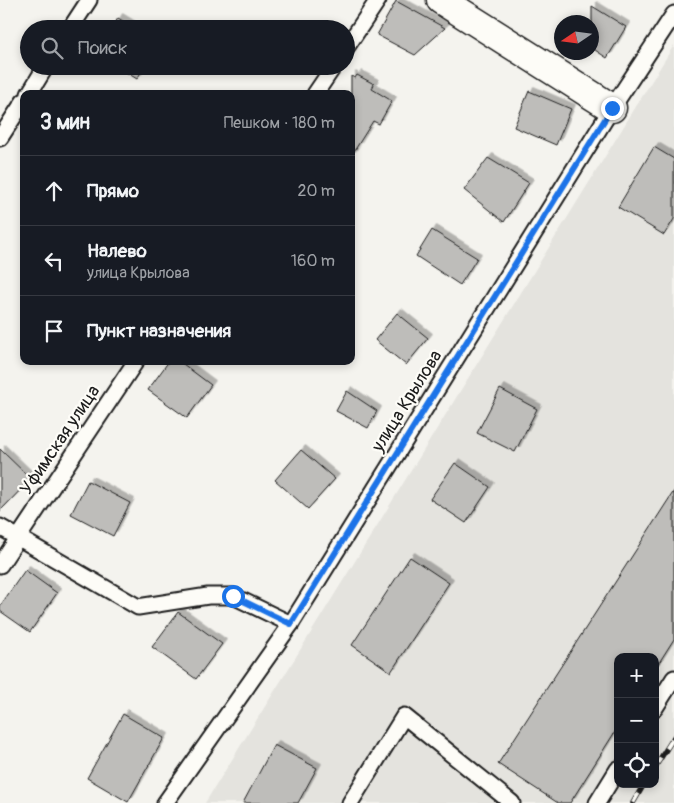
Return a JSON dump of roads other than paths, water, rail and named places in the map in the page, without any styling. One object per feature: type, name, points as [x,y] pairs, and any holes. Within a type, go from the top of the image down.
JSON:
[{"type":"street","points":[[441,0],[612,108]]},
{"type":"lane","points":[[76,20],[89,0]]},
{"type":"lane","points":[[355,34],[378,0]]},
{"type":"lane","name":"улица Крылова","points":[[165,803],[291,624],[612,108],[674,14]]},
{"type":"lane","points":[[31,90],[41,75]]},
{"type":"lane","points":[[318,90],[328,75]]},
{"type":"lane","points":[[0,138],[20,108]]},
{"type":"lane","name":"Уфимская улица","points":[[0,565],[133,365]]},
{"type":"lane","points":[[0,527],[138,607],[208,596],[233,596],[291,624]]},
{"type":"lane","points":[[659,702],[674,678]]},
{"type":"lane","points":[[350,803],[404,716],[512,803]]},
{"type":"lane","points":[[597,803],[614,775]]},
{"type":"railway","points":[[659,761],[674,737]]},
{"type":"railway","points":[[633,803],[642,788]]}]
